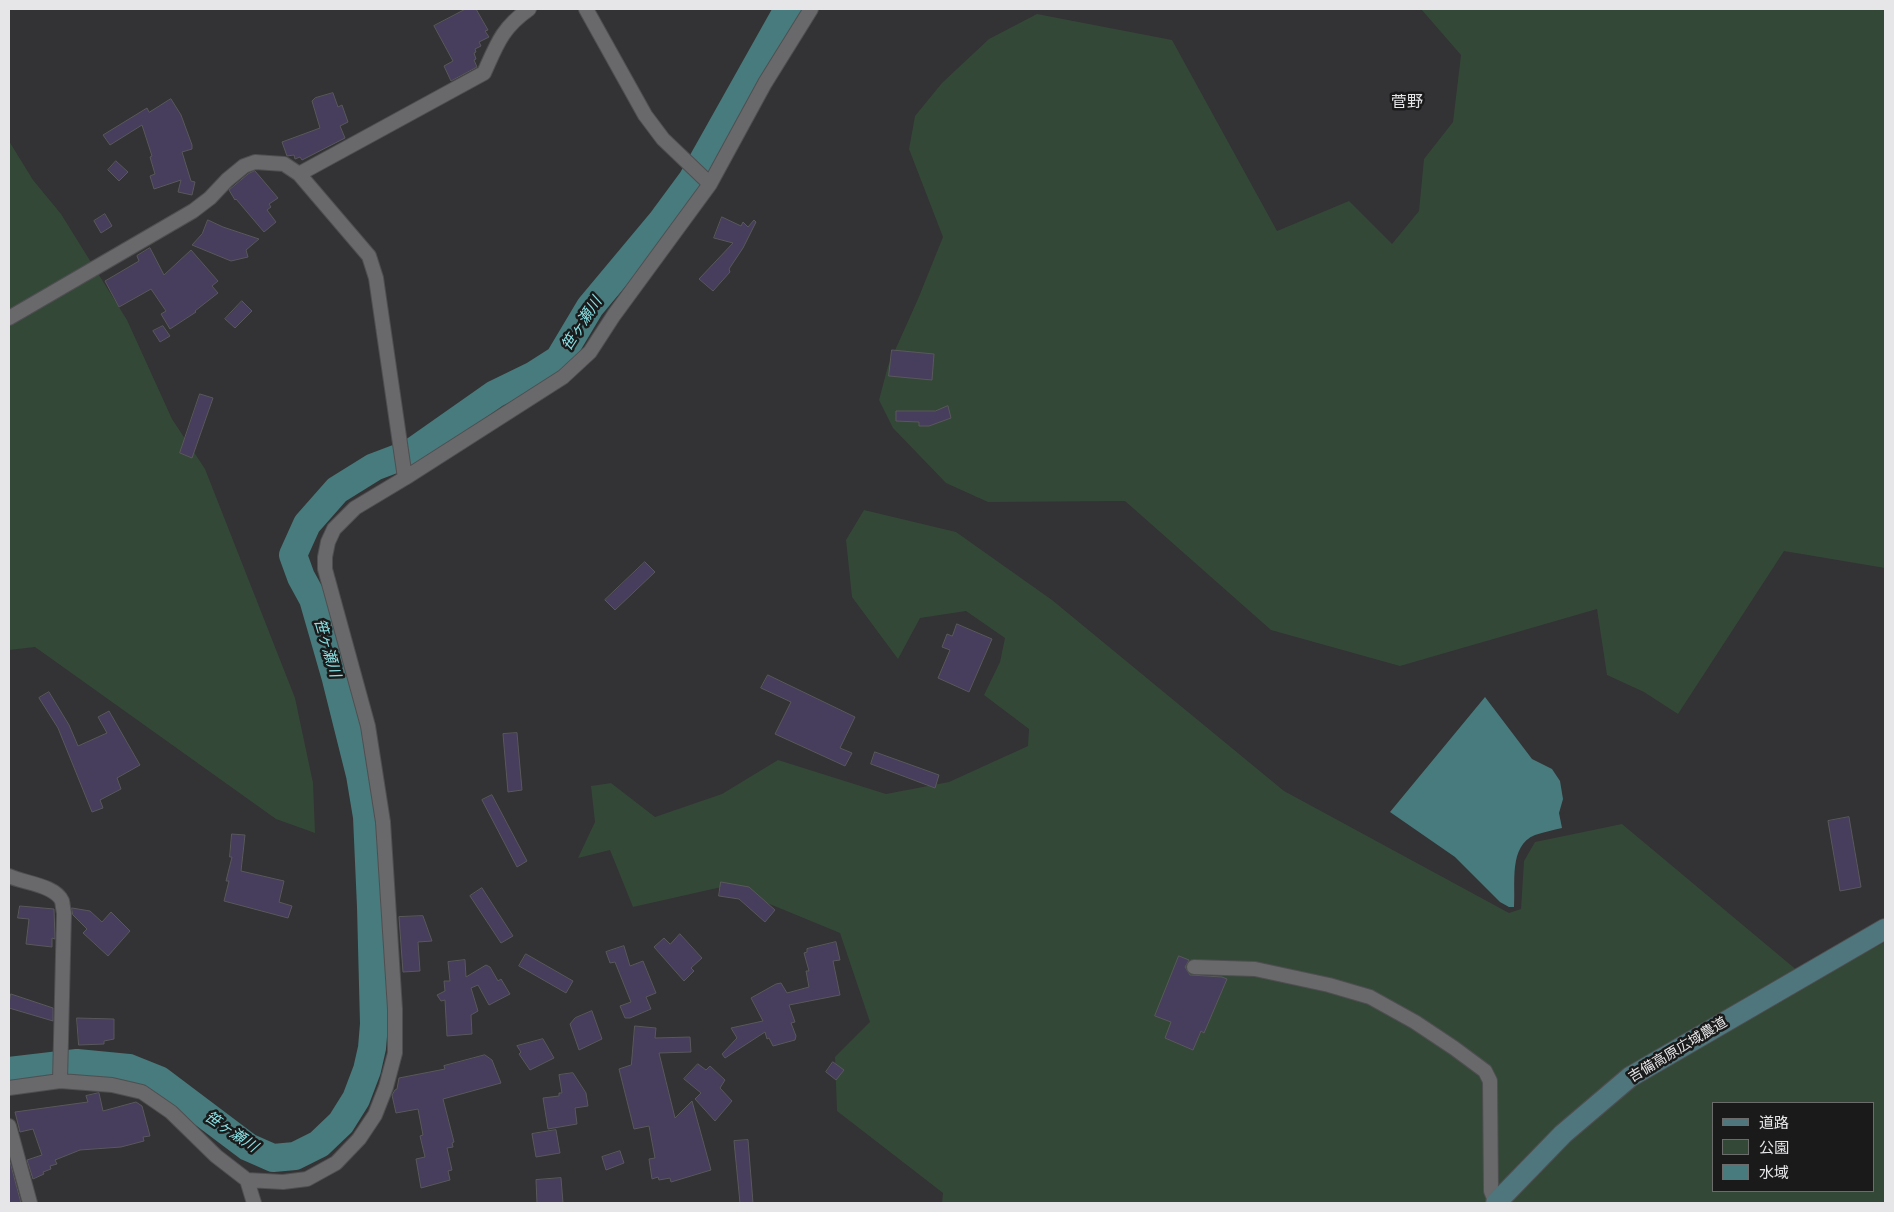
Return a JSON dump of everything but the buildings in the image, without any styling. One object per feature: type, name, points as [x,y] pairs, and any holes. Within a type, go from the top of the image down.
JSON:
[{"type":"street","points":[[299,174],[484,73],[505,30],[529,9]]},
{"type":"street","points":[[586,9],[646,116],[662,139],[706,180]]},
{"type":"street","points":[[9,1088],[60,1078],[112,1085],[142,1092],[171,1112],[216,1156],[247,1180],[283,1182],[307,1179],[336,1163],[359,1139],[375,1115],[386,1087],[395,1053],[395,1009],[383,822],[368,726],[325,569],[324,556],[328,542],[334,529],[343,518],[404,472],[563,377],[590,352],[706,180],[811,9]]},
{"type":"street","points":[[9,318],[193,211],[244,166],[255,162],[284,164],[299,174],[369,256],[376,278],[404,472]]},
{"type":"street","points":[[9,876],[20,881],[42,886],[53,892],[62,901],[64,914],[60,1078]]},
{"type":"street","name":"吉備高原広域農道","points":[[1496,1203],[1562,1134],[1630,1077],[1885,928]]},
{"type":"street","points":[[1194,967],[1255,970],[1329,985],[1370,997],[1415,1022],[1485,1071],[1490,1081],[1491,1191],[1496,1203]]},
{"type":"street","points":[[9,1126],[30,1203]]},
{"type":"street","points":[[247,1180],[254,1203]]},
{"type":"green space","points":[[1421,9],[1885,9],[1885,568],[1784,551],[1678,714],[1644,692],[1607,675],[1597,609],[1400,666],[1271,630],[1125,501],[988,502],[946,483],[893,428],[879,400],[888,366],[943,237],[909,149],[915,116],[942,83],[989,39],[1037,14],[1172,40],[1277,231],[1349,201],[1392,244],[1419,211],[1424,159],[1453,122],[1461,55]]},
{"type":"green space","points":[[9,141],[33,180],[61,214],[127,320],[172,419],[205,469],[295,698],[313,783],[315,833],[276,819],[35,647],[9,650]]},
{"type":"green space","points":[[864,510],[956,532],[1052,600],[1284,791],[1509,913],[1521,909],[1524,861],[1535,842],[1622,824],[1811,982],[1885,942],[1885,1203],[942,1203],[943,1193],[837,1111],[835,1057],[870,1022],[840,933],[726,886],[633,907],[610,850],[578,858],[595,822],[591,786],[611,783],[655,817],[722,794],[778,760],[886,794],[949,782],[1028,746],[1029,729],[984,695],[1000,662],[1005,638],[966,611],[920,618],[898,659],[852,597],[846,540]]},
{"type":"water","points":[[1485,697],[1532,759],[1552,769],[1560,781],[1563,799],[1559,813],[1562,828],[1535,835],[1526,840],[1521,848],[1515,866],[1514,907],[1509,907],[1500,902],[1455,857],[1390,812]]},
{"type":"waterway","name":"笹ヶ瀬川","points":[[9,1071],[77,1063],[129,1068],[159,1080],[248,1147],[273,1158],[295,1156],[319,1144],[341,1123],[356,1099],[367,1070],[372,1048],[374,1024],[367,817],[360,775],[336,679],[313,599],[301,577],[293,555],[307,524],[337,490],[374,467],[411,453],[495,394],[534,375],[559,359],[590,307],[661,222],[692,180],[788,9]]},
{"type":"district","name":"菅野","points":[[1407,102]]}]
